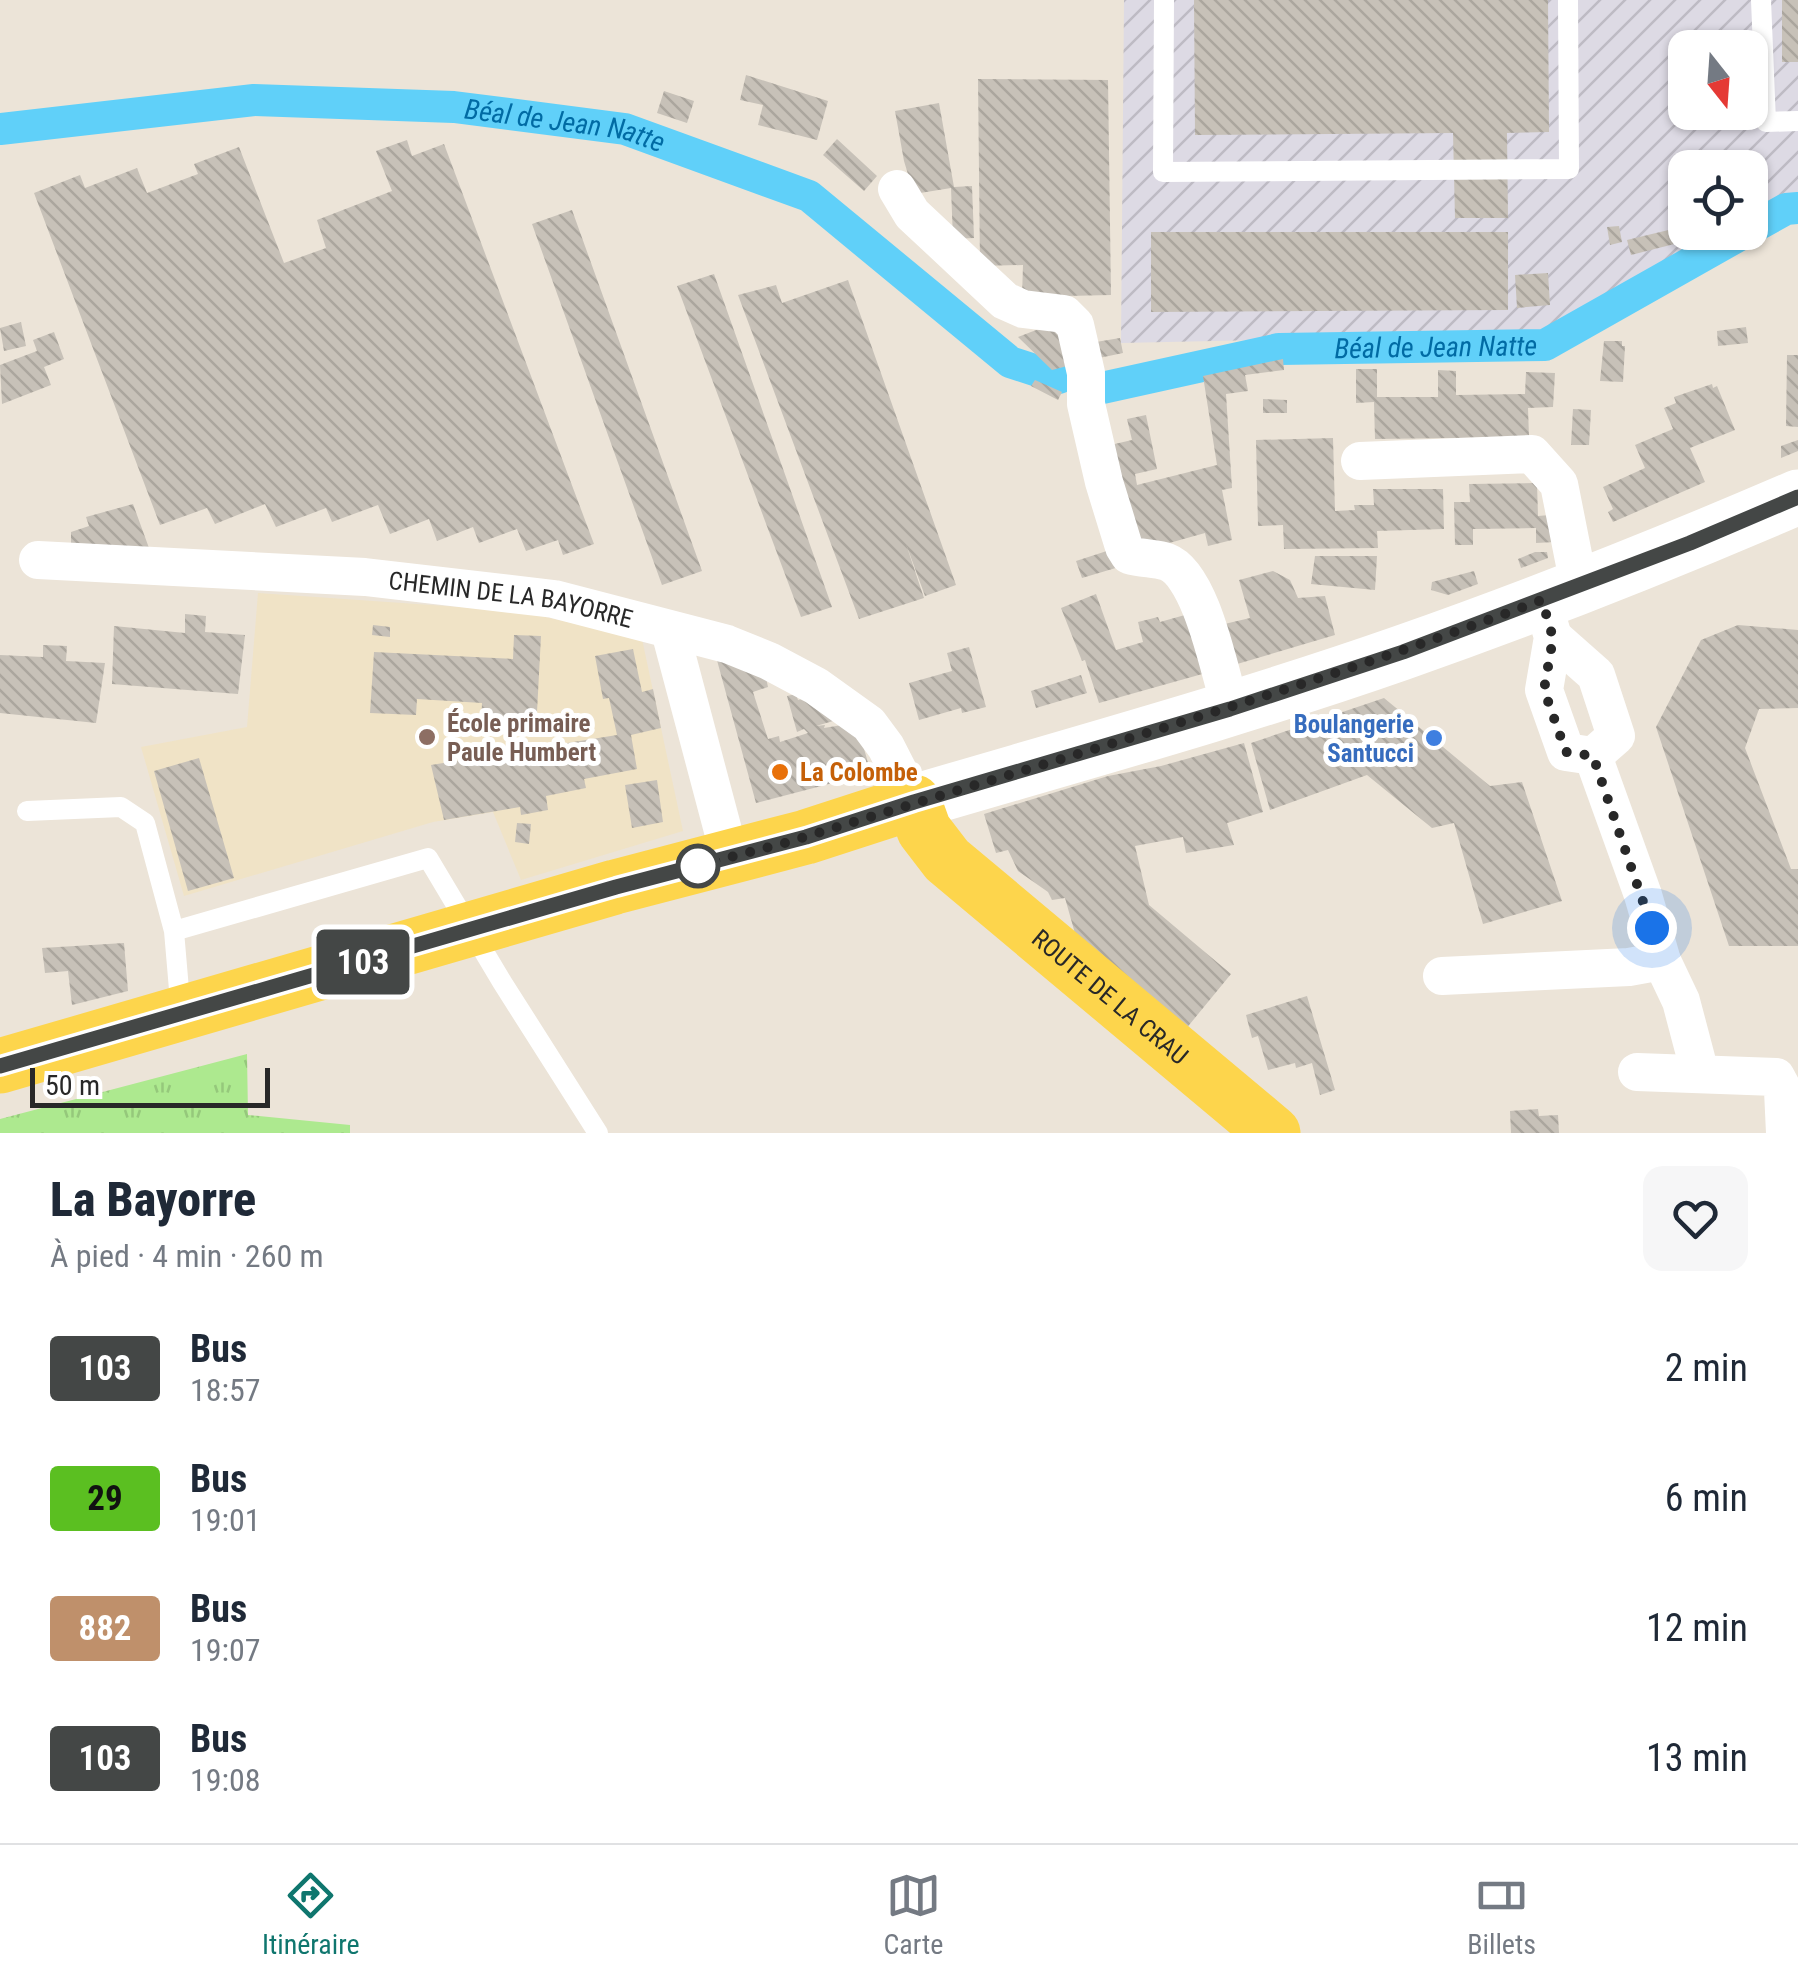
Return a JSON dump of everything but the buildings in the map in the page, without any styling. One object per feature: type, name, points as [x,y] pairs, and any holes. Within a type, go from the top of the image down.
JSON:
[{"type":"main road","points":[[0,1066],[806,837],[1230,709],[1403,652],[1558,608],[1798,497]]},
{"type":"main road","name":"ROUTE DE LA CRAU","points":[[914,802],[924,830],[947,860],[1273,1133]]},
{"type":"main road","name":"ROUTE DE LA CRAU","points":[[806,837],[869,842],[947,860]]},
{"type":"street","points":[[896,189],[912,214],[1005,300],[1022,309],[1064,314],[1074,325],[1086,373],[1086,404],[1124,546],[1129,555],[1168,562],[1184,574],[1196,592],[1230,709]]},
{"type":"street","points":[[1360,461],[1532,454],[1559,484],[1558,608],[1544,690],[1566,752],[1593,756],[1616,736],[1596,675],[1558,608]]},
{"type":"street","name":"CHEMIN DE LA BAYORRE","points":[[38,560],[364,577],[554,599],[727,644],[816,686],[869,724],[886,747],[914,802]]},
{"type":"street","points":[[670,631],[730,856]]},
{"type":"street","points":[[1593,756],[1644,895],[1662,961],[1681,1000],[1700,1072]]},
{"type":"street","points":[[1442,976],[1629,968],[1662,961]]},
{"type":"street","points":[[1636,1072],[1776,1077],[1783,1090],[1784,1133]]},
{"type":"lane","points":[[1164,0],[1163,172],[1569,169],[1568,0]]},
{"type":"lane","points":[[1761,0],[1766,122],[1798,122]]},
{"type":"lane","points":[[26,811],[121,807],[145,823],[174,931],[181,1014]]},
{"type":"lane","points":[[174,931],[428,858],[598,1133]]},
{"type":"shaded area","points":[[1124,0],[1798,0],[1798,199],[1780,200],[1768,207],[1768,150],[1668,150],[1668,250],[1695,250],[1549,334],[1121,343]]},
{"type":"shaded area","name":"École primaire Paule Humbert","points":[[258,593],[519,611],[642,639],[683,831],[521,880],[493,812],[433,822],[184,896],[141,747],[247,727]]},
{"type":"green space","points":[[247,1054],[248,1115],[350,1125],[350,1133],[0,1133],[0,1119]]},
{"type":"waterway","name":"Béal de Jean Natte","points":[[0,129],[254,100],[454,107],[625,129],[809,196],[1010,362],[1059,378]]},
{"type":"waterway","name":"Béal de Jean Natte","points":[[1768,219],[1786,209],[1798,208]]},
{"type":"waterway","name":"Béal de Jean Natte","points":[[1102,388],[1279,349],[1545,345],[1713,250]]},
{"type":"bus line","name":"103","points":[[0,1066],[616,887],[806,837],[1230,709],[1403,652],[1690,543],[1798,497]]},
{"type":"place","name":"École primaire Paule Humbert","points":[[427,737]]},
{"type":"place","name":"Boulangerie Santucci","points":[[1434,738]]},
{"type":"place","name":"La Colombe","points":[[780,772]]},
{"type":"route","points":[[698,866],[1230,709],[1403,652],[1542,600],[1553,638],[1544,690],[1566,752],[1593,756],[1644,895],[1652,928]]}]
